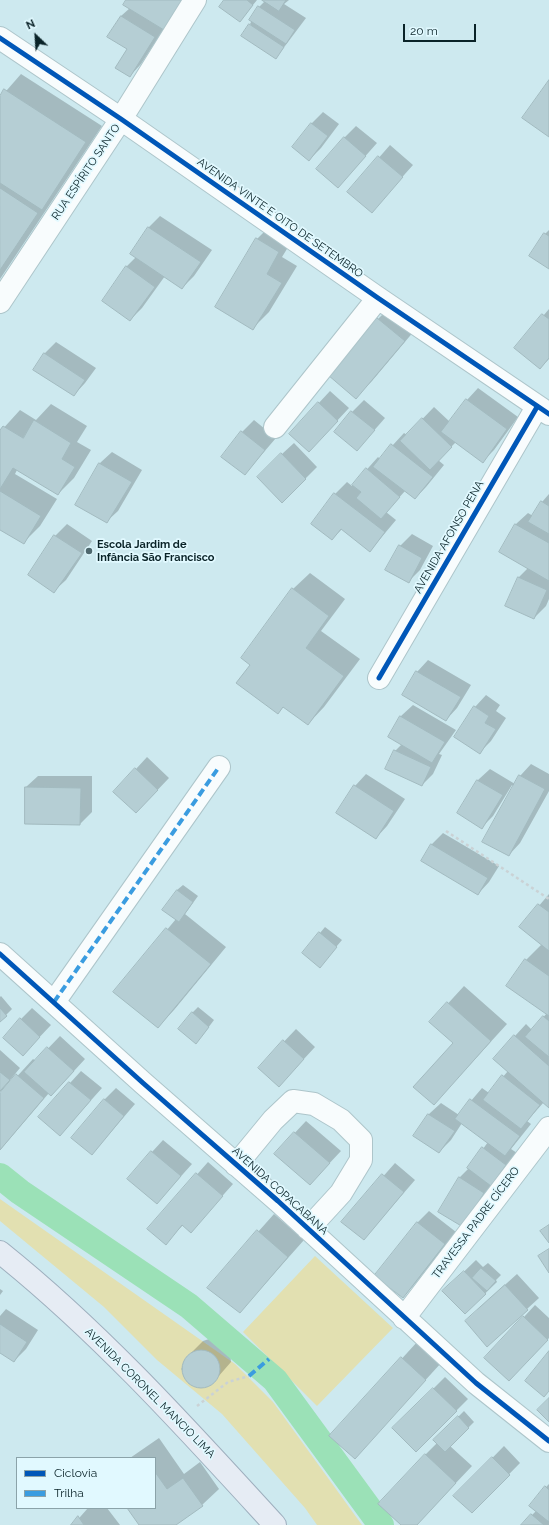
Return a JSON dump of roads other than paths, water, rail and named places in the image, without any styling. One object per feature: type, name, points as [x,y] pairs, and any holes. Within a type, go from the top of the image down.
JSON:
[{"type":"main road","name":"AVENIDA CORONEL MANCIO LIMA","points":[[0,1252],[26,1273],[124,1364],[179,1420],[275,1525]]},
{"type":"street","name":"RUA ESPÍRITO SANTO","points":[[0,302],[121,119],[195,0]]},
{"type":"street","name":"AVENIDA VINTE E OITO DE SETEMBRO","points":[[0,38],[121,119],[543,411]]},
{"type":"street","points":[[275,427],[378,298]]},
{"type":"street","name":"AVENIDA AFONSO PENA","points":[[379,678],[543,411]]},
{"type":"street","points":[[54,1002],[219,767]]},
{"type":"street","name":"AVENIDA COPACABANA","points":[[0,954],[143,1084],[236,1164],[476,1383],[549,1441]]},
{"type":"street","points":[[236,1164],[273,1120],[293,1101],[314,1104],[342,1120],[361,1140],[362,1160],[341,1193],[308,1229]]},
{"type":"street","name":"TRAVESSA PADRE CÍCERO","points":[[404,1318],[549,1128]]},
{"type":"waterway","points":[[0,1176],[20,1192],[189,1306],[275,1380],[381,1525]]},
{"type":"place","name":"Escola Jardim de Infância São Francisco","points":[[89,551]]}]
